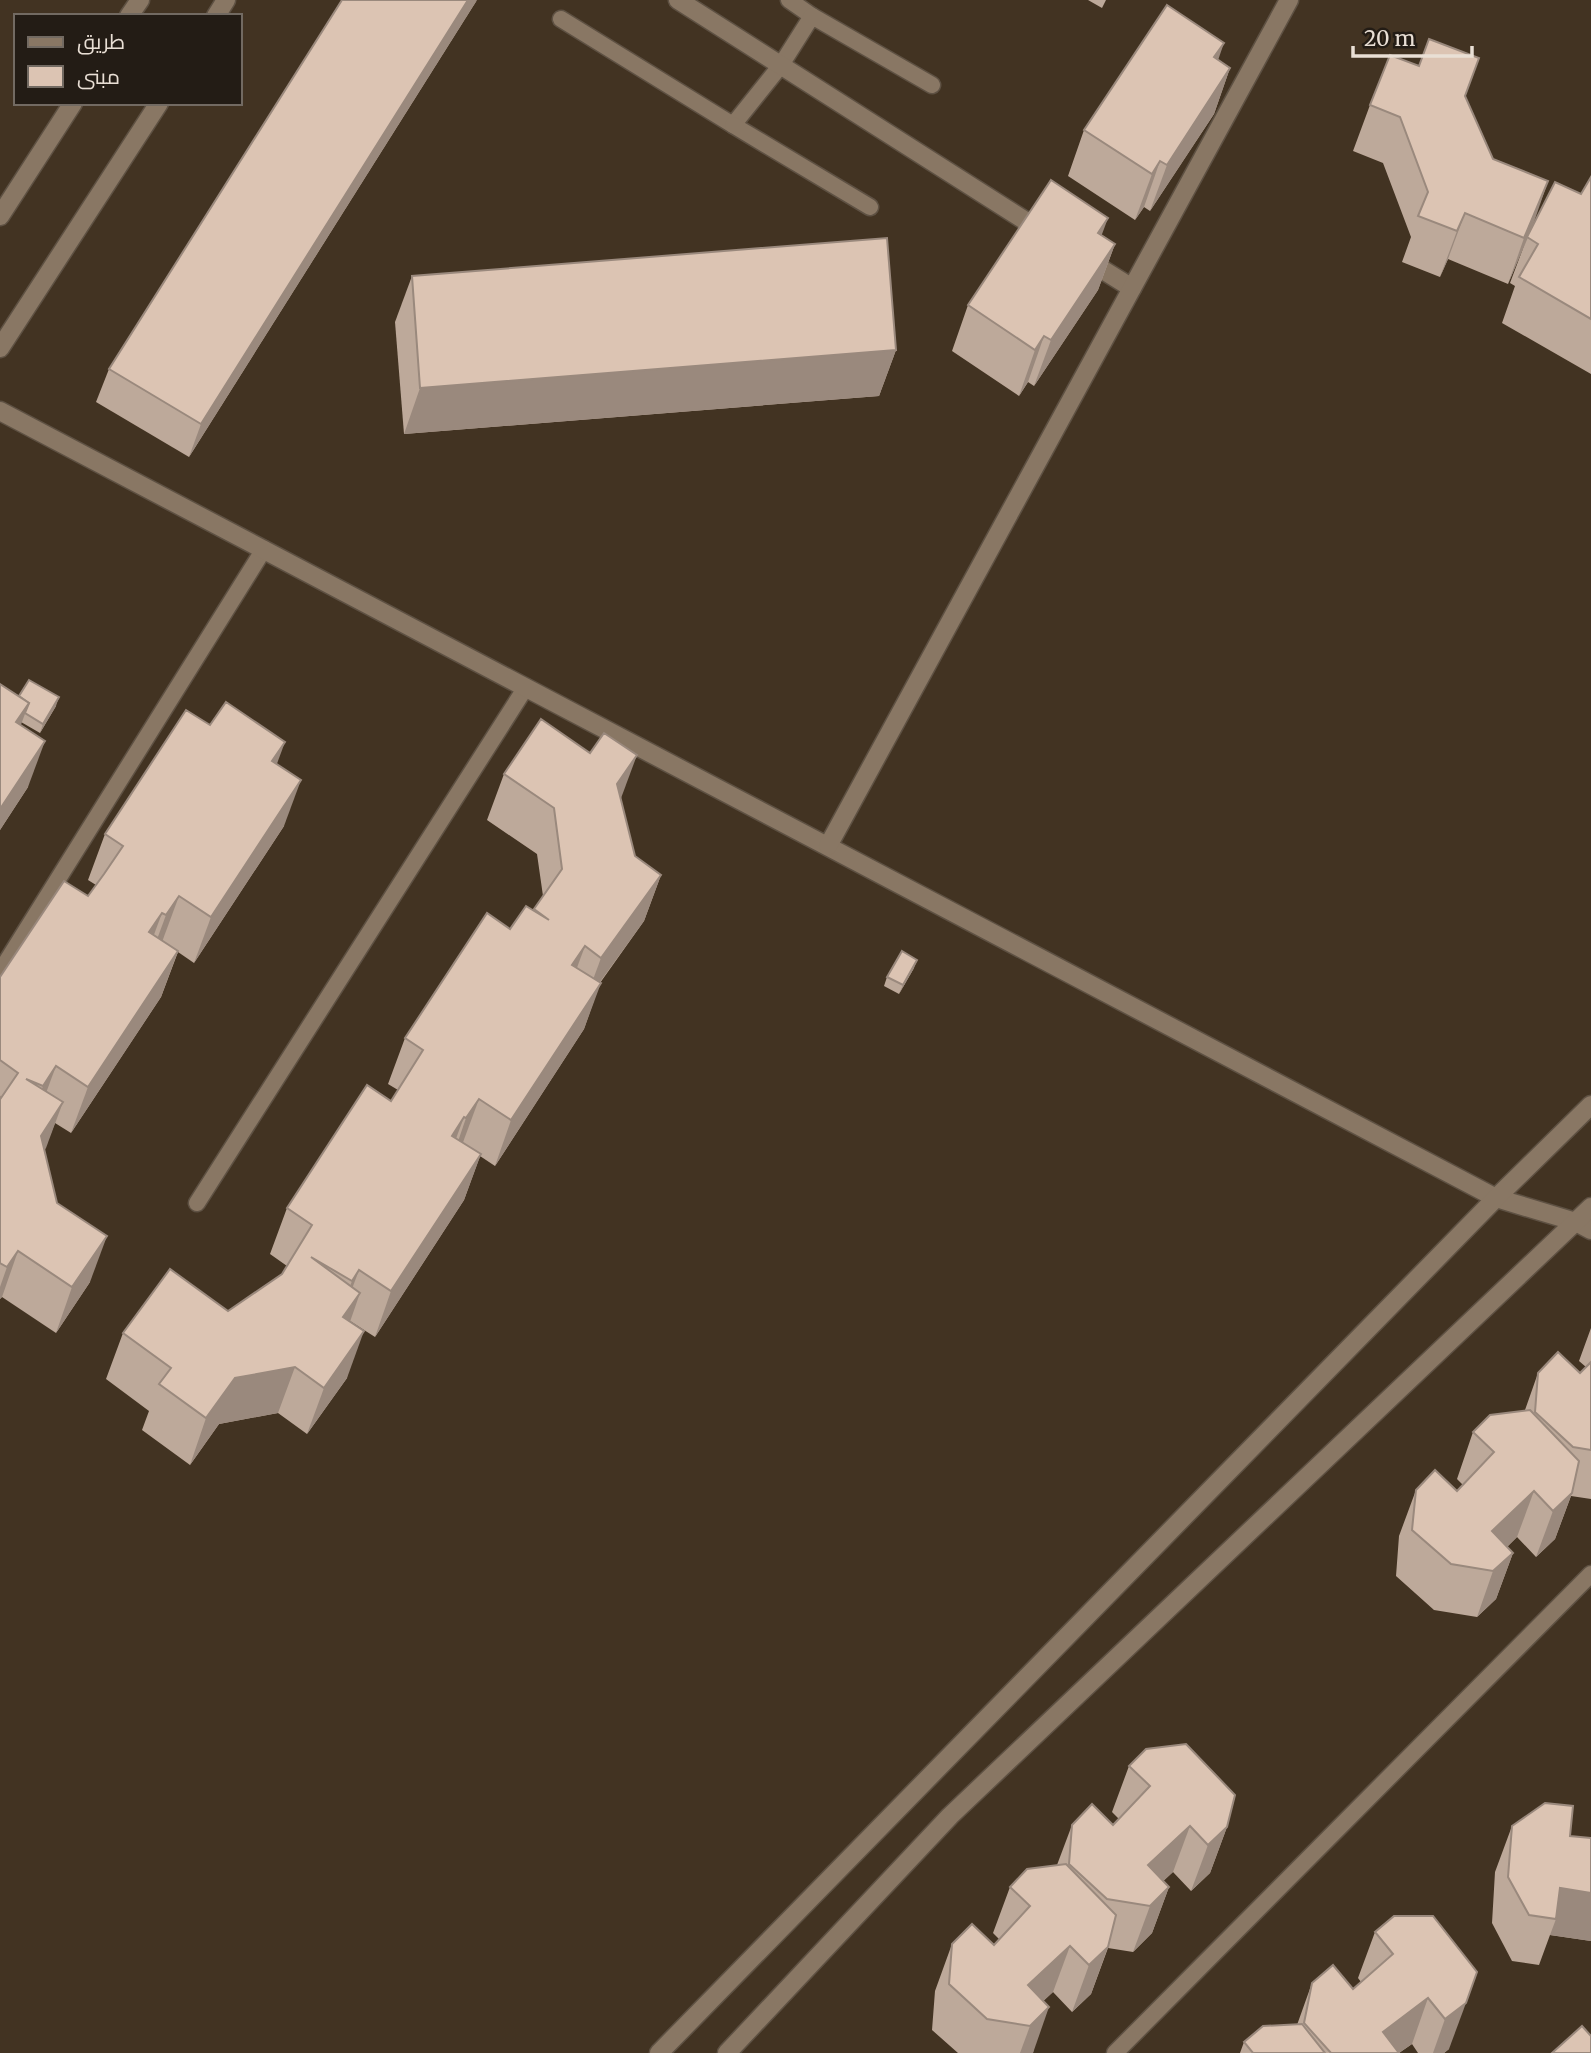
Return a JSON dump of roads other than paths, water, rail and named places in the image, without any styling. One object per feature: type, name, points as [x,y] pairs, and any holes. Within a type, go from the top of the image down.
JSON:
[{"type":"street","points":[[678,0],[1132,288]]},
{"type":"street","points":[[828,846],[1289,0]]},
{"type":"street","points":[[0,216],[72,105]]},
{"type":"street","points":[[0,348],[158,105]]},
{"type":"street","points":[[0,411],[1496,1198],[1583,1226]]},
{"type":"street","points":[[660,2053],[1496,1198],[1591,1105]]},
{"type":"street","points":[[727,2053],[950,1816],[1583,1226],[1591,1208]]},
{"type":"lane","points":[[789,0],[932,85]]},
{"type":"lane","points":[[733,125],[781,65],[812,16]]},
{"type":"lane","points":[[561,19],[870,207]]},
{"type":"lane","points":[[0,972],[264,549]]},
{"type":"lane","points":[[197,1203],[526,687]]},
{"type":"lane","points":[[1115,2053],[1591,1574]]}]
